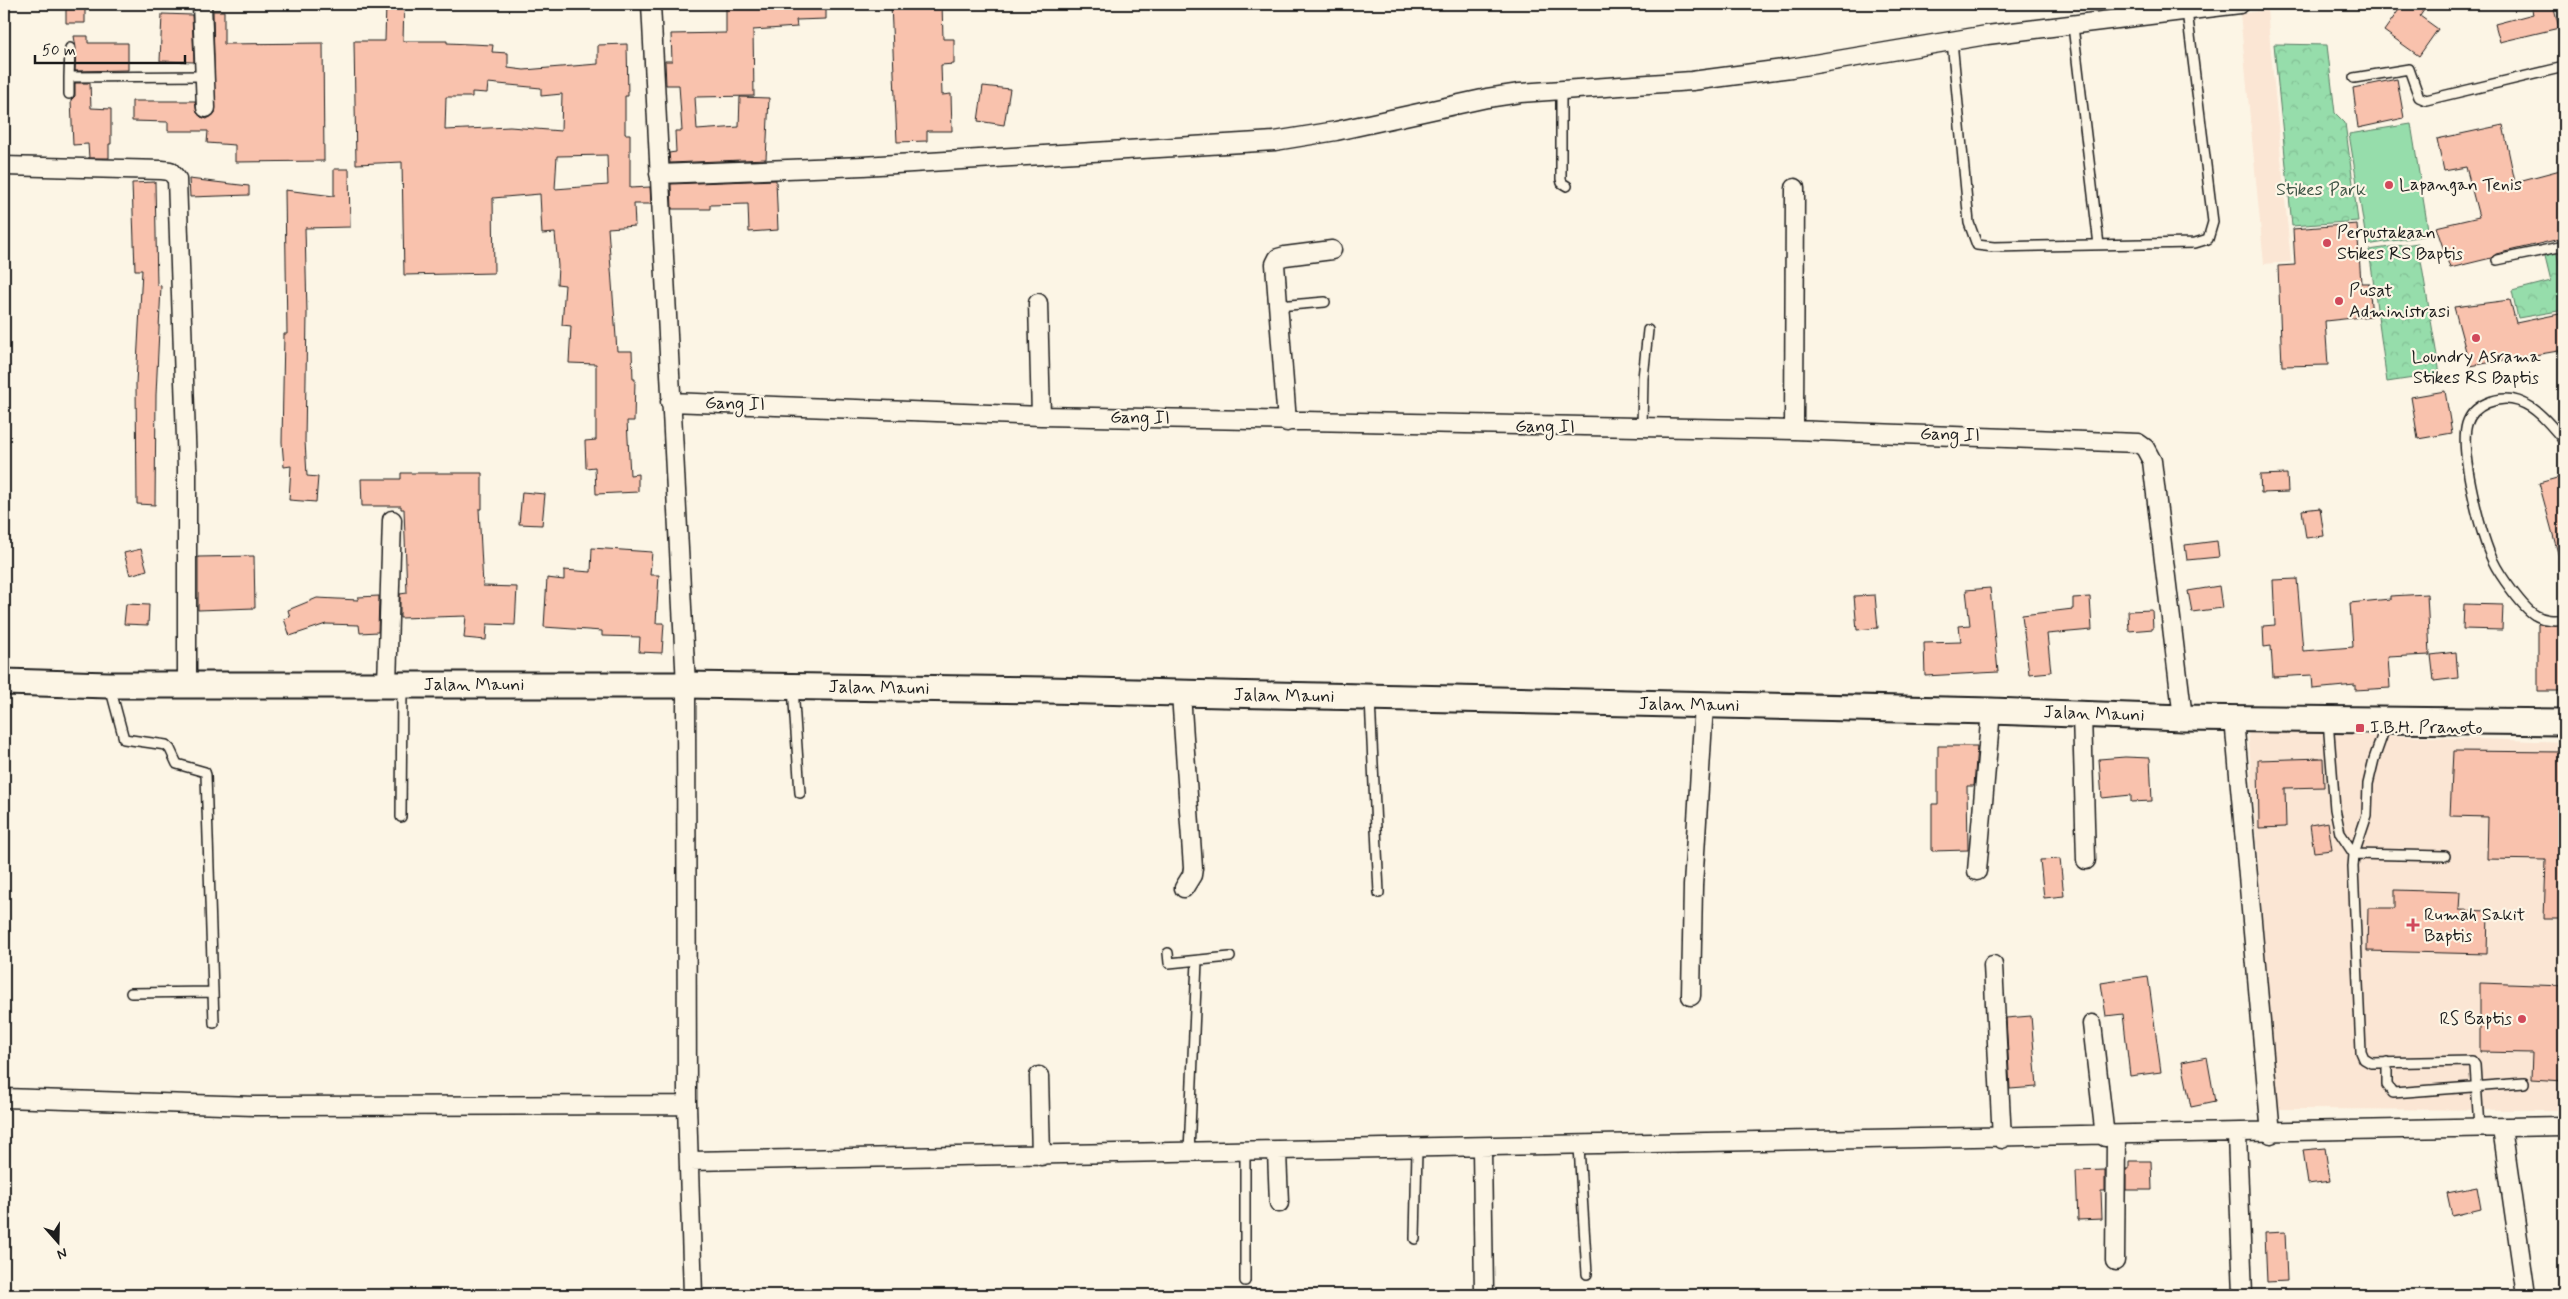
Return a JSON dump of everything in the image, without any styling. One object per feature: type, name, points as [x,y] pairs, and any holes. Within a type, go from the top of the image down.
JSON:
[{"type":"main road","name":"Jalan Mauni","points":[[4,682],[109,685],[188,683],[793,686],[1991,710],[2183,718],[2564,722]]},
{"type":"street","points":[[202,4],[206,108]]},
{"type":"street","points":[[651,4],[686,685],[687,1105],[693,1295]]},
{"type":"street","points":[[660,174],[864,166],[1275,141],[1336,131],[1487,98],[1561,90],[1712,79],[1952,41],[2240,4]]},
{"type":"street","points":[[4,166],[162,170],[170,171],[177,178],[187,467],[188,683]]},
{"type":"street","points":[[1794,430],[1795,188]]},
{"type":"street","points":[[1287,422],[1275,264],[1278,258],[1332,250]]},
{"type":"street","points":[[1038,303],[1041,416]]},
{"type":"street","name":"Gang II","points":[[670,402],[1041,416],[1794,430],[2130,442],[2145,448],[2152,462],[2183,718]]},
{"type":"street","points":[[392,520],[395,684]]},
{"type":"street","points":[[1181,694],[1193,868],[1192,875],[1184,888]]},
{"type":"street","points":[[1691,996],[1693,886],[1704,705]]},
{"type":"street","points":[[1977,871],[1991,710]]},
{"type":"street","points":[[2082,714],[2086,860]]},
{"type":"street","points":[[2234,719],[2272,1134]]},
{"type":"street","points":[[1993,965],[2002,1139]]},
{"type":"street","points":[[2092,1024],[2110,1137],[2115,1260]]},
{"type":"street","points":[[1039,1076],[1041,1156]]},
{"type":"street","points":[[4,1098],[254,1106],[687,1105]]},
{"type":"street","points":[[690,1160],[1482,1149],[2237,1135],[2564,1126]]},
{"type":"street","points":[[2502,1128],[2526,1295]]},
{"type":"street","points":[[2237,1135],[2243,1295]]},
{"type":"street","points":[[1482,1149],[1484,1293]]},
{"type":"street","points":[[1277,1152],[1279,1203]]},
{"type":"lane","points":[[1952,41],[1969,223],[1977,245],[1994,248],[2195,243],[2208,238],[2213,222],[2187,11]]},
{"type":"lane","points":[[2073,26],[2099,245]]},
{"type":"lane","points":[[69,94],[70,48]]},
{"type":"lane","points":[[2354,78],[2409,69],[2412,72],[2419,97],[2426,100],[2564,67]]},
{"type":"lane","points":[[70,77],[205,76]]},
{"type":"lane","points":[[1561,90],[1561,179],[1562,183],[1567,186]]},
{"type":"lane","points":[[2497,260],[2564,246]]},
{"type":"lane","points":[[1278,306],[1325,302]]},
{"type":"lane","points":[[1642,428],[1643,378],[1648,330]]},
{"type":"lane","points":[[2564,441],[2529,405],[2514,398],[2497,398],[2482,405],[2472,414],[2467,426],[2468,465],[2483,530],[2494,563],[2533,614],[2544,620],[2564,619]]},
{"type":"lane","points":[[395,684],[401,817]]},
{"type":"lane","points":[[109,685],[124,739],[166,745],[177,764],[205,772],[206,775],[214,1024]]},
{"type":"lane","points":[[793,686],[800,793]]},
{"type":"lane","points":[[1370,697],[1379,893]]},
{"type":"lane","points":[[2328,719],[2338,825],[2340,833],[2354,854]]},
{"type":"lane","points":[[2388,720],[2374,760],[2368,784],[2367,815],[2354,854],[2353,887],[2361,1052],[2364,1059],[2371,1063],[2472,1061],[2475,1065],[2479,1128]]},
{"type":"lane","points":[[2354,854],[2445,856]]},
{"type":"lane","points":[[1168,953],[1169,963],[1230,957]]},
{"type":"lane","points":[[1189,1153],[1197,961]]},
{"type":"lane","points":[[131,993],[213,992]]},
{"type":"lane","points":[[2387,1062],[2387,1085],[2393,1093],[2524,1083]]},
{"type":"lane","points":[[1579,1147],[1587,1274]]},
{"type":"lane","points":[[1415,1239],[1417,1150]]},
{"type":"lane","points":[[1245,1153],[1245,1281]]},
{"type":"shaded area","points":[[2267,10],[2291,262],[2264,264],[2240,14]]},
{"type":"shaded area","name":"Rumah Sakit Baptis","points":[[2248,730],[2564,742],[2564,1110],[2277,1109]]},
{"type":"green space","name":"Stikes Park","points":[[2274,44],[2327,45],[2335,113],[2345,123],[2358,221],[2292,226]]},
{"type":"green space","name":"Lapangan Tenis","points":[[2411,124],[2429,235],[2367,245],[2349,134]]},
{"type":"green space","points":[[2418,243],[2440,374],[2387,382],[2369,250]]},
{"type":"green space","points":[[2556,250],[2564,285],[2564,310],[2518,318],[2512,291],[2551,281],[2544,252]]},
{"type":"building","points":[[66,4],[85,4],[85,23],[66,23]]},
{"type":"building","points":[[386,4],[404,4],[403,41],[447,41],[447,43],[493,45],[492,52],[508,53],[508,68],[524,70],[598,64],[598,45],[627,44],[628,96],[625,96],[625,134],[630,134],[630,188],[650,187],[651,204],[634,204],[635,226],[608,228],[617,351],[632,351],[633,379],[635,379],[634,421],[627,421],[630,475],[638,474],[638,492],[596,494],[595,467],[586,468],[585,441],[596,440],[596,364],[569,363],[571,326],[562,325],[565,285],[557,284],[558,266],[555,233],[542,234],[540,194],[493,198],[494,273],[404,275],[402,162],[356,164],[354,41],[385,41]],"holes":[[[488,83],[541,88],[541,96],[562,94],[561,131],[510,127],[445,130],[446,97],[472,97],[472,92],[487,93]],[[607,155],[608,185],[555,189],[557,156]]]},
{"type":"building","points":[[726,4],[763,4],[763,7],[826,4],[826,19],[796,20],[797,27],[753,30],[754,96],[695,97],[697,130],[739,127],[740,97],[769,98],[766,159],[670,163],[669,153],[676,152],[675,131],[682,131],[679,85],[666,85],[665,61],[672,61],[671,34],[726,33]]},
{"type":"building","points":[[891,4],[942,4],[943,39],[954,39],[954,64],[941,65],[942,95],[951,94],[952,131],[927,131],[927,141],[897,142]]},
{"type":"building","points":[[2403,4],[2428,4],[2420,16],[2438,29],[2419,56],[2384,31]]},
{"type":"building","points":[[2530,4],[2553,4],[2559,28],[2500,42],[2495,24],[2533,14]]},
{"type":"building","points":[[213,11],[224,11],[224,44],[323,43],[324,161],[235,162],[235,145],[207,143],[208,131],[168,131],[168,122],[132,121],[132,101],[195,101],[197,113],[201,117],[207,119],[215,113]]},
{"type":"building","points":[[162,14],[192,15],[194,62],[160,61]]},
{"type":"building","points":[[74,36],[88,36],[88,43],[128,43],[128,70],[75,71],[76,48]]},
{"type":"building","points":[[2397,79],[2404,118],[2358,128],[2353,88]]},
{"type":"building","points":[[75,83],[90,83],[91,108],[111,109],[109,158],[89,158],[88,144],[73,145],[71,100],[75,96]]},
{"type":"building","points":[[983,86],[1010,89],[1004,125],[978,121]]},
{"type":"building","points":[[2503,125],[2515,182],[2564,169],[2564,238],[2496,254],[2491,258],[2450,268],[2436,227],[2479,217],[2466,167],[2444,171],[2437,139]]},
{"type":"building","points":[[334,169],[349,169],[350,227],[305,228],[307,314],[305,441],[307,476],[318,477],[316,502],[289,500],[291,466],[284,467],[282,442],[284,334],[287,334],[285,190],[334,196]]},
{"type":"building","points":[[189,179],[249,186],[249,195],[190,197]]},
{"type":"building","points":[[776,180],[778,230],[749,232],[748,204],[710,205],[710,209],[672,209],[671,184]]},
{"type":"building","points":[[155,182],[157,285],[161,286],[156,395],[155,505],[137,504],[136,383],[142,270],[135,270],[132,183]]},
{"type":"building","points":[[2357,224],[2361,283],[2369,283],[2372,316],[2325,321],[2328,365],[2282,366],[2278,266],[2295,265],[2293,229]]},
{"type":"building","points":[[2510,300],[2516,323],[2564,313],[2564,350],[2470,366],[2454,307]]},
{"type":"building","points":[[2445,391],[2452,433],[2418,439],[2411,397]]},
{"type":"building","points":[[401,473],[482,473],[482,509],[479,509],[483,586],[517,587],[515,625],[487,624],[486,640],[464,638],[466,616],[400,618],[400,594],[407,593],[404,509],[401,509],[401,506],[362,506],[361,479],[401,479]]},
{"type":"building","points":[[2287,474],[2288,492],[2261,493],[2260,475]]},
{"type":"building","points":[[2564,476],[2564,556],[2559,557],[2539,483]]},
{"type":"building","points":[[522,492],[545,494],[542,525],[519,524]]},
{"type":"building","points":[[2320,508],[2324,536],[2306,538],[2302,510]]},
{"type":"building","points":[[2217,541],[2219,557],[2187,560],[2185,545]]},
{"type":"building","points":[[592,548],[652,552],[650,575],[659,575],[656,623],[664,623],[662,653],[639,652],[640,637],[602,636],[602,631],[544,627],[547,578],[564,580],[564,570],[591,572]]},
{"type":"building","points":[[141,549],[147,570],[130,575],[124,553]]},
{"type":"building","points":[[254,556],[255,608],[198,610],[198,557]]},
{"type":"building","points":[[2297,579],[2303,651],[2353,647],[2350,603],[2390,599],[2390,596],[2427,594],[2430,655],[2388,657],[2390,688],[2355,690],[2355,685],[2313,689],[2312,675],[2273,677],[2271,646],[2264,647],[2263,626],[2275,625],[2273,580]]},
{"type":"building","points":[[2219,586],[2222,608],[2192,612],[2188,591]]},
{"type":"building","points":[[1990,588],[1998,672],[1925,676],[1924,643],[1961,642],[1959,626],[1970,625],[1966,590]]},
{"type":"building","points":[[1875,595],[1878,628],[1857,630],[1854,596]]},
{"type":"building","points":[[379,596],[378,632],[360,633],[359,625],[326,624],[290,636],[284,619],[290,617],[288,610],[317,598],[358,600],[358,597]]},
{"type":"building","points":[[2090,597],[2092,630],[2047,634],[2051,672],[2029,674],[2022,615],[2073,609],[2073,598]]},
{"type":"building","points":[[126,604],[149,605],[148,625],[124,624]]},
{"type":"building","points":[[2464,604],[2503,605],[2502,630],[2463,629]]},
{"type":"building","points":[[2152,610],[2153,629],[2129,631],[2128,611]]},
{"type":"building","points":[[2538,624],[2564,625],[2564,691],[2538,691]]},
{"type":"building","points":[[2456,652],[2458,678],[2434,681],[2431,655]]},
{"type":"building","points":[[1938,746],[1977,746],[1974,786],[1967,786],[1968,850],[1932,851],[1932,804],[1938,804]]},
{"type":"building","points":[[2453,751],[2564,752],[2564,919],[2544,919],[2546,860],[2487,859],[2488,817],[2450,816]]},
{"type":"building","points":[[2150,758],[2152,801],[2131,802],[2131,795],[2102,798],[2099,759]]},
{"type":"building","points":[[2323,758],[2324,787],[2285,788],[2286,827],[2259,828],[2258,760]]},
{"type":"building","points":[[2328,822],[2332,850],[2314,852],[2310,825]]},
{"type":"building","points":[[2060,859],[2064,896],[2044,898],[2040,860]]},
{"type":"building","points":[[2395,890],[2460,892],[2459,910],[2488,911],[2487,954],[2367,951],[2368,908],[2395,908]]},
{"type":"building","points":[[2148,976],[2161,1072],[2130,1076],[2123,1014],[2106,1016],[2101,983]]},
{"type":"building","name":"RS Baptis","points":[[2480,983],[2564,986],[2564,1081],[2531,1079],[2532,1053],[2480,1052]]},
{"type":"building","points":[[2031,1016],[2037,1087],[2010,1089],[2006,1018]]},
{"type":"building","points":[[2207,1057],[2215,1102],[2191,1107],[2182,1062]]},
{"type":"building","points":[[2325,1148],[2330,1181],[2308,1184],[2303,1150]]},
{"type":"building","points":[[2129,1161],[2151,1161],[2152,1190],[2126,1190],[2126,1169],[2129,1169]]},
{"type":"building","points":[[2105,1170],[2105,1191],[2101,1191],[2102,1219],[2078,1220],[2076,1171]]},
{"type":"building","points":[[2477,1187],[2481,1209],[2452,1216],[2447,1193]]},
{"type":"building","points":[[2285,1232],[2287,1281],[2267,1282],[2265,1233]]},
{"type":"place","name":"Lapangan Tenis","points":[[2389,185]]},
{"type":"place","name":"Perpustakaan Stikes RS Baptis","points":[[2327,243]]},
{"type":"place","name":"Pusat Administrasi","points":[[2339,301]]},
{"type":"place","name":"Loundry Asrama Stikes RS Baptis","points":[[2476,338]]},
{"type":"place","name":"I.B.H. Pranoto","points":[[2360,728]]},
{"type":"place","name":"Rumah Sakit Baptis","points":[[2413,925]]},
{"type":"place","name":"RS Baptis","points":[[2522,1019]]}]
